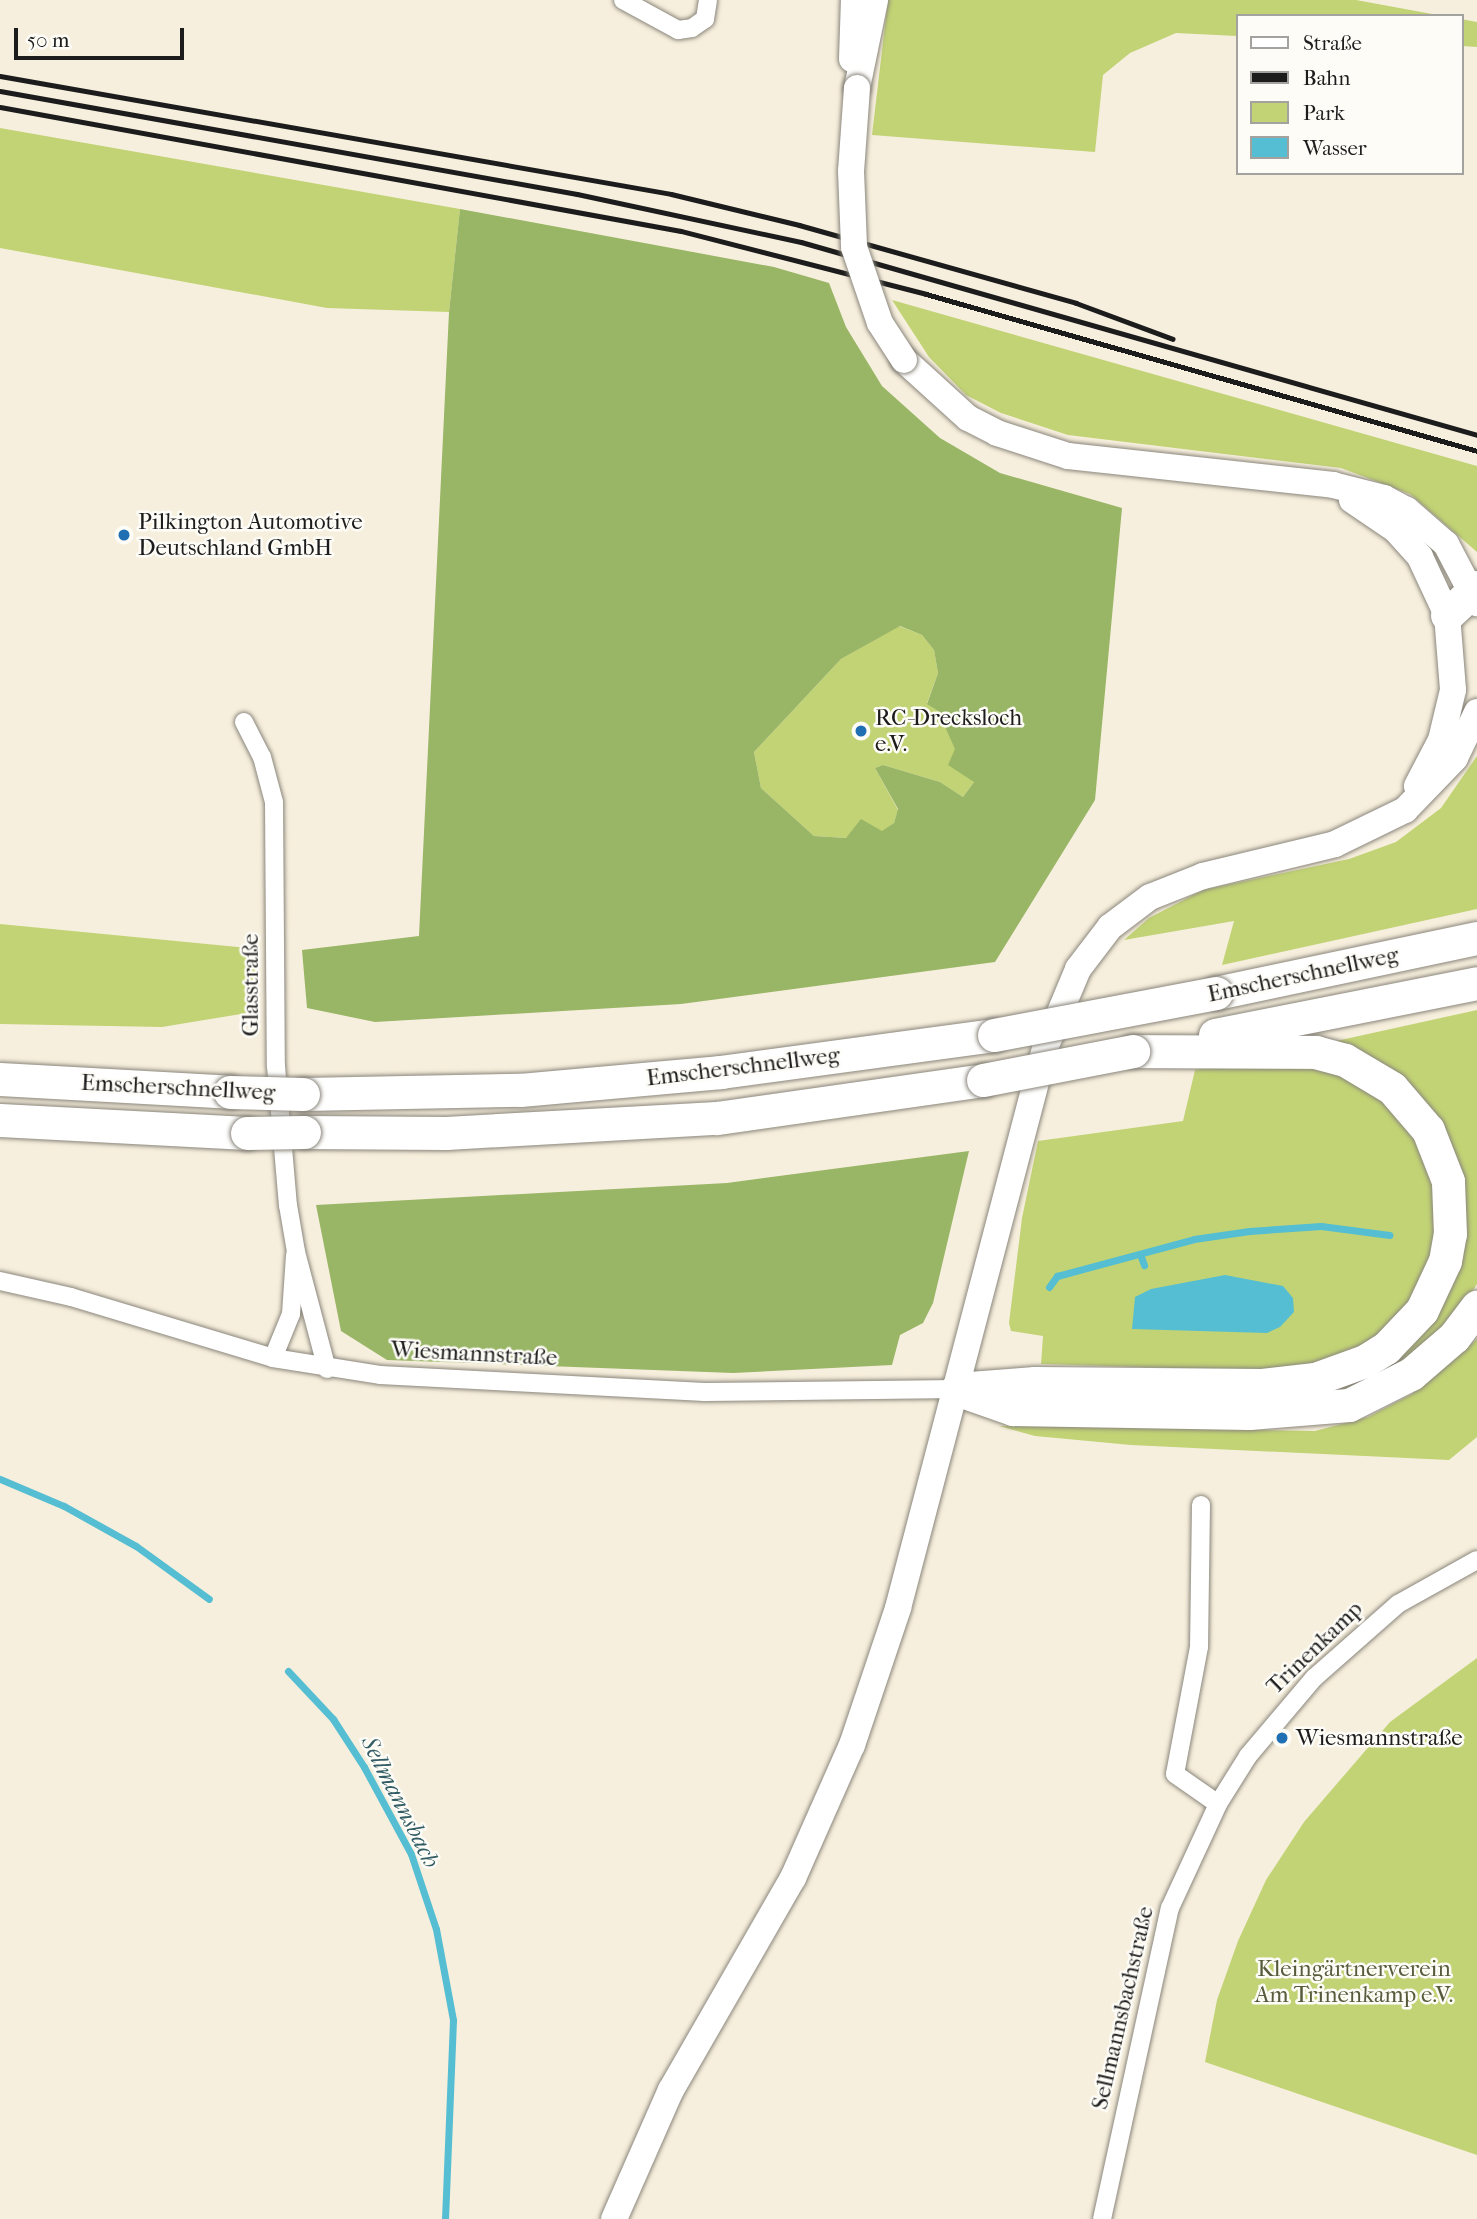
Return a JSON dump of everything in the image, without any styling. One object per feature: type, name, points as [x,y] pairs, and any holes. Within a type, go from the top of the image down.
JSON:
[{"type":"highway","name":"Emscherschnellweg","points":[[0,1079],[303,1094],[534,1089],[721,1072],[994,1035],[1216,993],[1477,938]]},
{"type":"highway","name":"Emscherschnellweg","points":[[0,1120],[247,1133],[446,1133],[718,1118],[983,1080],[1133,1051],[1203,1043],[1477,983]]},
{"type":"highway","points":[[957,1390],[1035,1383],[1262,1385],[1315,1379],[1365,1361],[1386,1348],[1422,1310],[1445,1261],[1450,1211],[1440,1156],[1413,1108],[1370,1072],[1326,1054],[1203,1043]]},
{"type":"highway","points":[[957,1390],[1013,1409],[1250,1413],[1349,1405],[1411,1374],[1454,1337],[1477,1307]]},
{"type":"main road","points":[[854,0],[851,52],[857,88]]},
{"type":"main road","points":[[875,0],[857,88],[851,171],[854,247],[880,323],[904,360],[968,418],[1032,445],[1068,456],[1359,490],[1407,510],[1446,544],[1470,602],[1453,690],[1441,740],[1418,785],[1384,822]]},
{"type":"main road","points":[[1307,485],[1355,501],[1396,530],[1427,568],[1470,602]]},
{"type":"main road","points":[[614,2219],[671,2090],[787,1890],[847,1758],[898,1608],[1045,1048],[1067,991],[1094,945],[1129,911],[1172,886],[1306,854],[1384,822],[1441,777],[1467,737],[1477,712]]},
{"type":"street","points":[[622,0],[677,30],[692,28],[705,19],[708,0]]},
{"type":"street","name":"Glasstraße","points":[[244,722],[262,757],[274,802],[276,1066],[296,1252],[327,1369]]},
{"type":"street","name":"Glasstraße","points":[[273,1358],[290,1314],[296,1252]]},
{"type":"street","name":"Wiesmannstraße","points":[[0,1281],[95,1304],[273,1358],[327,1369],[705,1392],[957,1390]]},
{"type":"street","points":[[1201,1505],[1204,1558],[1199,1647],[1175,1774],[1218,1804]]},
{"type":"street","name":"Trinenkamp","points":[[1218,1804],[1248,1756],[1324,1668],[1398,1604],[1477,1560]]},
{"type":"street","name":"Sellmannsbachstraße","points":[[1102,2219],[1170,1908],[1218,1804]]},
{"type":"green space","points":[[888,0],[1356,0],[1432,14],[1236,14],[1236,36],[1176,33],[1130,53],[1103,75],[1095,152],[872,135]]},
{"type":"green space","points":[[1463,19],[1477,22],[1477,47],[1463,46]]},
{"type":"green space","points":[[0,128],[460,209],[449,312],[327,308],[0,248]]},
{"type":"green space","points":[[460,209],[774,267],[829,283],[846,327],[882,386],[940,438],[1000,473],[1122,508],[1095,800],[995,962],[681,1004],[375,1022],[307,1008],[302,950],[419,936],[449,312]],"holes":[[[900,626],[922,635],[934,650],[938,673],[927,704],[938,711],[955,749],[948,765],[974,782],[963,797],[940,782],[883,765],[875,768],[898,809],[894,823],[882,831],[861,819],[846,838],[814,836],[761,788],[754,752],[841,659]]]},
{"type":"green space","points":[[892,300],[1477,466],[1477,552],[1410,494],[1341,468],[1068,435],[1001,413],[966,395],[929,357]]},
{"type":"green space","name":"RC-Drecksloch e.V.","points":[[899,626],[922,635],[934,650],[938,673],[927,703],[938,711],[974,782],[963,797],[940,782],[883,765],[875,768],[898,810],[894,823],[882,832],[856,829],[846,838],[814,836],[761,788],[754,752],[841,659]]},
{"type":"green space","points":[[1477,756],[1477,909],[1222,965],[1234,921],[1124,940],[1149,918],[1203,890],[1349,859],[1396,842],[1441,808]]},
{"type":"green space","points":[[0,924],[259,949],[253,1012],[162,1027],[0,1024]]},
{"type":"green space","points":[[1477,1010],[1477,1284],[1460,1310],[1404,1364],[1331,1397],[1321,1391],[1417,1335],[1456,1172],[1327,1043]]},
{"type":"green space","points":[[1262,1060],[1294,1061],[1364,1083],[1413,1130],[1432,1176],[1437,1234],[1425,1277],[1396,1320],[1347,1357],[1270,1371],[1041,1364],[1043,1336],[1011,1331],[1009,1323],[1022,1218],[1038,1141],[1183,1121],[1195,1070]]},
{"type":"green space","points":[[969,1151],[933,1303],[923,1323],[900,1335],[892,1365],[733,1373],[387,1360],[341,1331],[316,1205],[727,1183]]},
{"type":"green space","points":[[1477,1339],[1477,1437],[1449,1460],[1131,1445],[1035,1436],[999,1426],[1315,1431],[1368,1417],[1412,1394]]},
{"type":"green space","name":"Kleingärtnerverein Am Trinenkamp e.V.","points":[[1477,1658],[1477,2155],[1205,2062],[1217,2000],[1238,1941],[1266,1880],[1304,1822],[1390,1722]]},
{"type":"water","points":[[1225,1275],[1283,1286],[1293,1298],[1294,1312],[1280,1327],[1267,1333],[1132,1329],[1135,1297],[1151,1289]]},
{"type":"waterway","points":[[1049,1287],[1057,1276],[1194,1239],[1249,1231],[1321,1226],[1389,1235]]},
{"type":"waterway","points":[[1140,1254],[1144,1265]]},
{"type":"waterway","name":"Sellmannsbach","points":[[0,1479],[64,1506],[136,1546],[209,1599]]},
{"type":"waterway","name":"Sellmannsbach","points":[[288,1671],[333,1719],[364,1767],[411,1854],[436,1929],[453,2020],[445,2219]]},
{"type":"railway","points":[[0,76],[671,194],[799,225],[1076,303],[1173,339]]},
{"type":"railway","points":[[0,91],[577,194],[801,242],[1477,435]]},
{"type":"railway","points":[[0,107],[681,231],[926,294],[1477,451]]},
{"type":"place","name":"Pilkington Automotive Deutschland GmbH","points":[[124,535]]},
{"type":"place","name":"RC-Drecksloch e.V.","points":[[861,731]]},
{"type":"place","name":"Wiesmannstraße","points":[[1282,1738]]}]
